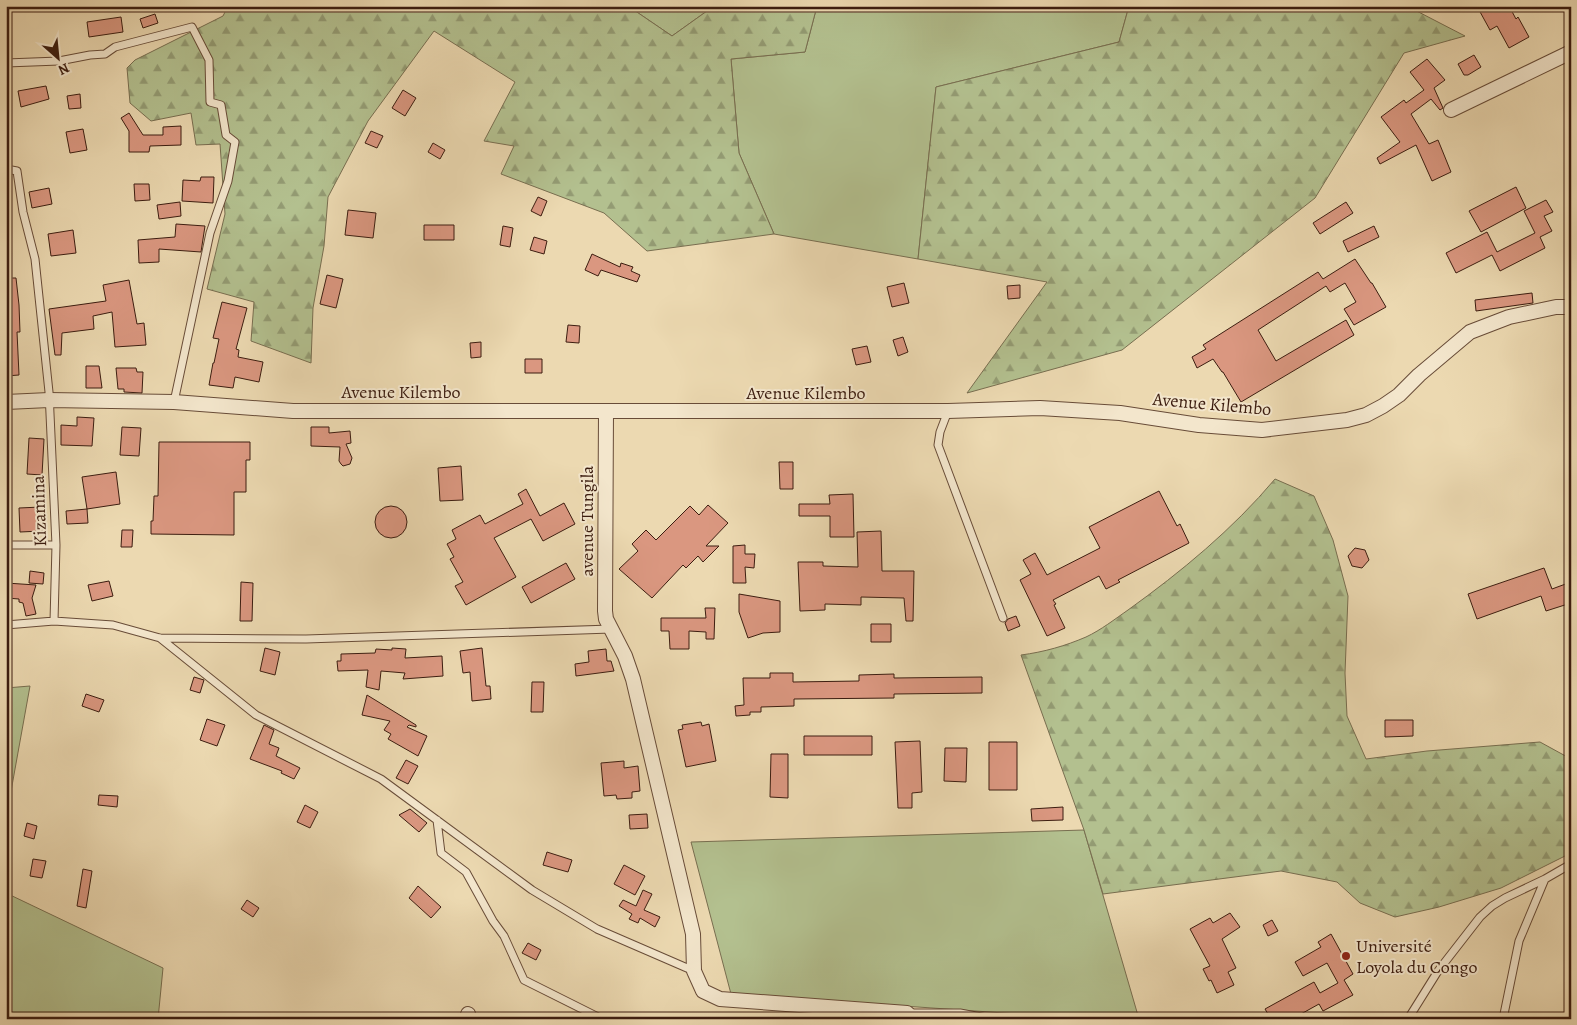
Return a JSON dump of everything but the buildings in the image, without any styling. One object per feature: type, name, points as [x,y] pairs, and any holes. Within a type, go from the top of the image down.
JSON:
[{"type":"street","points":[[1451,110],[1571,52]]},
{"type":"street","name":"Avenue Kilembo","points":[[6,402],[49,400],[174,402],[293,411],[1058,410],[1120,413],[1199,425],[1262,430],[1347,420],[1366,415],[1391,401],[1470,332],[1509,317],[1571,307]]},
{"type":"street","name":"avenue Tungila","points":[[606,411],[605,611],[633,679],[693,934],[694,971]]},
{"type":"street","points":[[694,971],[704,992],[720,999],[910,1016]]},
{"type":"lane","points":[[6,63],[60,61],[105,54],[115,47],[192,27],[209,60],[210,102],[221,105],[226,135],[235,142],[228,181],[210,233],[174,402]]},
{"type":"lane","name":"Kizamina","points":[[6,169],[17,170],[23,212],[35,259],[49,400],[56,545],[54,621]]},
{"type":"lane","points":[[948,411],[940,432],[938,445],[942,460],[1003,618]]},
{"type":"lane","points":[[6,545],[56,545]]},
{"type":"lane","points":[[6,625],[54,621],[113,625],[160,638],[315,639],[611,629]]},
{"type":"lane","points":[[160,638],[256,715],[381,779],[532,890],[593,927],[694,971]]},
{"type":"lane","points":[[437,820],[441,853],[466,872],[493,921],[504,936],[524,980],[602,1019]]},
{"type":"lane","points":[[1408,1019],[1438,971],[1480,917],[1505,898],[1571,864]]},
{"type":"lane","points":[[1503,1019],[1519,941],[1544,879]]},
{"type":"lane","points":[[910,1016],[960,1013],[992,1019]]},
{"type":"green space","points":[[228,6],[628,6],[672,36],[714,6],[817,6],[805,52],[731,59],[739,153],[774,234],[647,251],[604,213],[501,174],[514,146],[484,141],[515,82],[434,31],[368,121],[328,197],[324,246],[313,308],[311,363],[251,341],[254,302],[207,289],[225,214],[220,144],[196,145],[191,113],[151,121],[130,103],[127,68],[135,60],[223,16]]},
{"type":"green space","points":[[628,6],[714,6],[672,36]]},
{"type":"green space","points":[[817,6],[1129,6],[1119,42],[936,87],[918,259],[774,234],[739,153],[731,59],[805,52]]},
{"type":"green space","points":[[1129,6],[1407,6],[1465,36],[1404,53],[1315,198],[1122,350],[967,393],[1047,282],[918,259],[936,87],[1119,42]]},
{"type":"green space","points":[[1275,479],[1314,496],[1333,540],[1348,596],[1345,673],[1347,716],[1366,759],[1427,751],[1540,742],[1571,759],[1571,853],[1501,888],[1439,907],[1395,917],[1360,903],[1337,882],[1281,871],[1103,894],[1084,830],[1021,655],[1070,643],[1092,634],[1113,621],[1148,596],[1206,549],[1242,515]]},
{"type":"green space","points":[[30,686],[6,819],[6,688]]},
{"type":"green space","points":[[1084,830],[1139,1019],[1090,1019],[731,994],[691,842]]},
{"type":"green space","points":[[6,893],[163,968],[158,1019],[6,1019]]},
{"type":"place","name":"Université Loyola du Congo","points":[[1346,956]]}]
